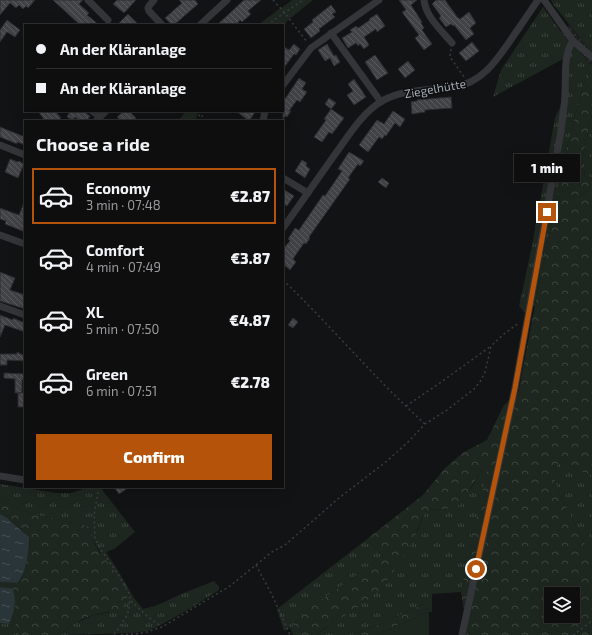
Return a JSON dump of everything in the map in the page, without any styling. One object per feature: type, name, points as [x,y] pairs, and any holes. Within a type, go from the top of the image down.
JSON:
[{"type":"street","points":[[88,0],[108,20]]},
{"type":"street","points":[[154,0],[148,8],[161,24]]},
{"type":"street","points":[[201,24],[227,0]]},
{"type":"street","points":[[365,0],[370,7]]},
{"type":"street","points":[[284,84],[311,48],[379,0]]},
{"type":"street","points":[[424,0],[428,14],[452,43]]},
{"type":"street","name":"Ziegelhütte","points":[[284,227],[364,116],[381,102],[392,96],[406,92],[456,87],[481,76],[498,59],[538,0]]},
{"type":"street","points":[[544,0],[573,41],[592,57]]},
{"type":"street","points":[[331,33],[381,102]]},
{"type":"street","points":[[462,635],[515,388],[561,131],[565,97],[567,56],[570,45],[573,41]]},
{"type":"street","points":[[0,145],[24,155]]},
{"type":"street","points":[[284,179],[308,193]]},
{"type":"street","points":[[0,236],[24,244]]},
{"type":"street","points":[[0,306],[24,314]]},
{"type":"street","points":[[0,476],[24,480]]},
{"type":"path","points":[[273,0],[311,48]]},
{"type":"path","points":[[268,24],[303,0]]},
{"type":"path","points":[[452,43],[450,57],[468,83]]},
{"type":"path","points":[[284,281],[405,406],[425,424]]},
{"type":"path","points":[[405,406],[491,346],[519,323],[527,322]]},
{"type":"path","points":[[121,635],[147,632],[162,627],[230,586],[272,552],[285,545],[339,498],[387,461],[425,424],[447,410],[474,389],[480,382],[485,372],[491,346]]},
{"type":"path","points":[[99,488],[94,514],[95,538],[130,595],[129,610],[114,635]]},
{"type":"path","points":[[256,564],[290,635]]},
{"type":"path","points":[[130,600],[147,616],[162,627]]},
{"type":"path","points":[[573,635],[592,621]]},
{"type":"shaded area","points":[[569,25],[592,53],[592,65],[561,32]]},
{"type":"green space","points":[[292,0],[313,0],[287,21],[284,26],[284,24],[259,24],[279,9]]},
{"type":"green space","points":[[551,0],[592,0],[592,53],[553,4]]},
{"type":"green space","points":[[543,7],[567,40],[589,63],[568,143],[535,305],[525,313],[519,306],[532,246],[555,118],[561,105],[563,59],[493,97],[501,70]]},
{"type":"green space","points":[[589,63],[592,65],[592,115],[582,160],[585,176],[592,179],[592,475],[575,469],[561,458],[557,465],[554,477],[559,493],[592,558],[592,635],[466,635],[467,629],[461,592],[487,471],[483,468],[460,505],[445,509],[426,510],[411,545],[382,588],[354,610],[316,635],[293,635],[290,628],[312,606],[383,555],[367,539],[423,495],[445,468],[464,452],[487,440],[504,405],[518,394],[568,143]]},
{"type":"green space","points":[[185,112],[199,112],[195,120],[179,120]]},
{"type":"green space","points":[[592,115],[592,179],[585,176],[582,160]]},
{"type":"green space","points":[[561,458],[575,469],[592,475],[592,558],[559,493],[554,477],[557,465]]},
{"type":"green space","points":[[483,468],[488,470],[461,592],[432,594],[432,612],[429,612],[424,604],[376,626],[352,635],[316,635],[382,588],[418,530],[426,510],[445,509],[470,490]]},
{"type":"green space","points":[[0,484],[56,493],[71,493],[87,488],[101,488],[135,532],[114,549],[106,552],[134,598],[143,609],[158,605],[214,581],[219,587],[219,590],[191,608],[147,631],[132,633],[60,635],[73,624],[95,615],[110,612],[101,553],[92,539],[90,527],[24,511],[0,499]]},
{"type":"green space","points":[[0,499],[24,511],[90,527],[92,539],[95,545],[118,576],[126,591],[126,602],[123,606],[119,609],[94,615],[79,621],[60,635],[20,635],[12,614],[15,606],[10,588],[0,587],[0,582],[17,583],[22,575],[30,545],[29,539],[21,529],[0,514]]},
{"type":"green space","points":[[367,539],[383,555],[312,606],[290,628],[284,631],[277,609]]},
{"type":"green space","points":[[424,604],[429,612],[376,635],[352,635],[376,626]]},
{"type":"green space","points":[[429,612],[429,635],[376,635]]},
{"type":"green space","points":[[12,614],[20,635],[0,635],[0,623],[9,624]]},
{"type":"water","points":[[0,514],[7,518],[29,537],[29,548],[26,562],[20,580],[17,583],[0,582]]},
{"type":"water","points":[[0,587],[10,588],[13,590],[15,600],[9,624],[0,623]]},
{"type":"building","points":[[0,0],[35,0],[28,8],[26,6],[23,9],[19,5],[16,8],[10,3],[0,15]]},
{"type":"building","points":[[53,0],[83,0],[79,4],[89,13],[87,15],[98,24],[79,24]]},
{"type":"building","points":[[117,0],[136,0],[124,13],[113,4]]},
{"type":"building","points":[[179,0],[195,0],[198,4],[175,24],[171,24],[165,18],[182,3]]},
{"type":"building","points":[[244,0],[261,0],[248,11],[251,14],[242,22],[240,20],[237,24],[218,24]]},
{"type":"building","points":[[399,0],[417,0],[411,5],[422,22],[421,23],[424,28],[422,30],[432,44],[424,50],[415,38],[419,35],[402,12],[406,10]]},
{"type":"building","points":[[436,0],[445,0],[460,19],[469,12],[476,23],[470,28],[474,34],[466,40],[454,25],[453,26],[451,24],[446,27],[439,18],[441,16],[432,4]]},
{"type":"building","points":[[331,5],[336,12],[332,14],[335,17],[319,29],[320,31],[311,38],[304,29],[313,22],[312,20]]},
{"type":"building","points":[[128,14],[138,24],[118,24]]},
{"type":"building","points":[[377,14],[385,26],[377,32],[376,29],[364,37],[369,45],[364,49],[360,44],[358,46],[356,43],[348,48],[342,38],[352,32],[350,30],[356,26],[358,28]]},
{"type":"building","points":[[7,20],[20,30],[15,37],[7,32],[0,42],[0,30]]},
{"type":"building","points":[[472,42],[479,51],[466,61],[459,53]]},
{"type":"building","points":[[294,44],[300,49],[296,55],[294,54],[284,68],[284,47],[289,50]]},
{"type":"building","points":[[327,44],[334,56],[336,55],[340,62],[334,66],[330,58],[325,61],[318,50]]},
{"type":"building","points":[[375,55],[388,73],[377,80],[365,62]]},
{"type":"building","points":[[408,61],[415,70],[405,78],[398,69]]},
{"type":"building","points":[[299,78],[306,83],[302,89],[307,92],[300,102],[297,100],[289,111],[291,111],[287,117],[285,116],[283,120],[284,98],[285,99]]},
{"type":"building","points":[[354,79],[366,97],[354,105],[347,95],[353,91],[348,84]]},
{"type":"building","points":[[451,97],[452,108],[425,110],[425,112],[412,114],[411,102],[417,100]]},
{"type":"building","points":[[329,98],[336,103],[331,109],[325,104]]},
{"type":"building","points":[[331,109],[344,118],[332,134],[329,132],[322,142],[314,137],[326,120],[324,119]]},
{"type":"building","points":[[393,111],[405,119],[400,127],[395,123],[386,136],[385,135],[382,139],[379,137],[368,152],[359,145],[377,120],[384,124]]},
{"type":"building","points":[[39,112],[56,112],[61,118],[58,120],[44,120]]},
{"type":"building","points":[[67,112],[84,112],[90,116],[88,120],[79,120],[75,117],[73,120],[67,117],[69,113]]},
{"type":"building","points":[[123,112],[130,112],[136,118],[134,120],[120,120],[117,117]]},
{"type":"building","points":[[237,112],[255,112],[250,120]]},
{"type":"building","points":[[0,127],[24,137],[24,145],[17,142],[17,144],[0,137]]},
{"type":"building","points":[[349,152],[364,161],[360,166],[358,164],[348,178],[350,179],[309,237],[310,238],[306,244],[304,243],[297,253],[293,259],[296,262],[290,270],[284,265],[284,248],[290,241],[288,239],[295,228],[299,230],[323,195],[325,196],[342,171],[338,169]]},
{"type":"building","points":[[10,159],[24,164],[18,178],[5,172]]},
{"type":"building","points":[[302,160],[307,163],[306,166],[310,169],[305,178],[295,171]]},
{"type":"building","points":[[382,178],[389,183],[386,188],[378,182]]},
{"type":"building","points":[[284,190],[294,196],[287,206],[284,204]]},
{"type":"building","points":[[24,202],[24,232],[5,224],[6,221],[0,219],[0,208],[19,215]]},
{"type":"building","points":[[0,272],[15,278],[10,290],[24,295],[24,309],[0,301]]},
{"type":"building","points":[[0,315],[24,323],[24,332],[5,325],[0,337]]},
{"type":"building","points":[[293,318],[298,322],[293,328],[288,325]]},
{"type":"building","points":[[17,352],[24,356],[24,361],[7,360],[7,365],[0,365],[0,354],[17,354]]},
{"type":"building","points":[[4,373],[24,374],[24,380],[22,380],[22,393],[15,393],[15,379],[4,378]]},
{"type":"building","points":[[18,393],[24,393],[24,407],[18,407]]},
{"type":"building","points":[[115,488],[128,488],[119,494]]},
{"type":"route","points":[[476,569],[515,388],[547,212]]}]
